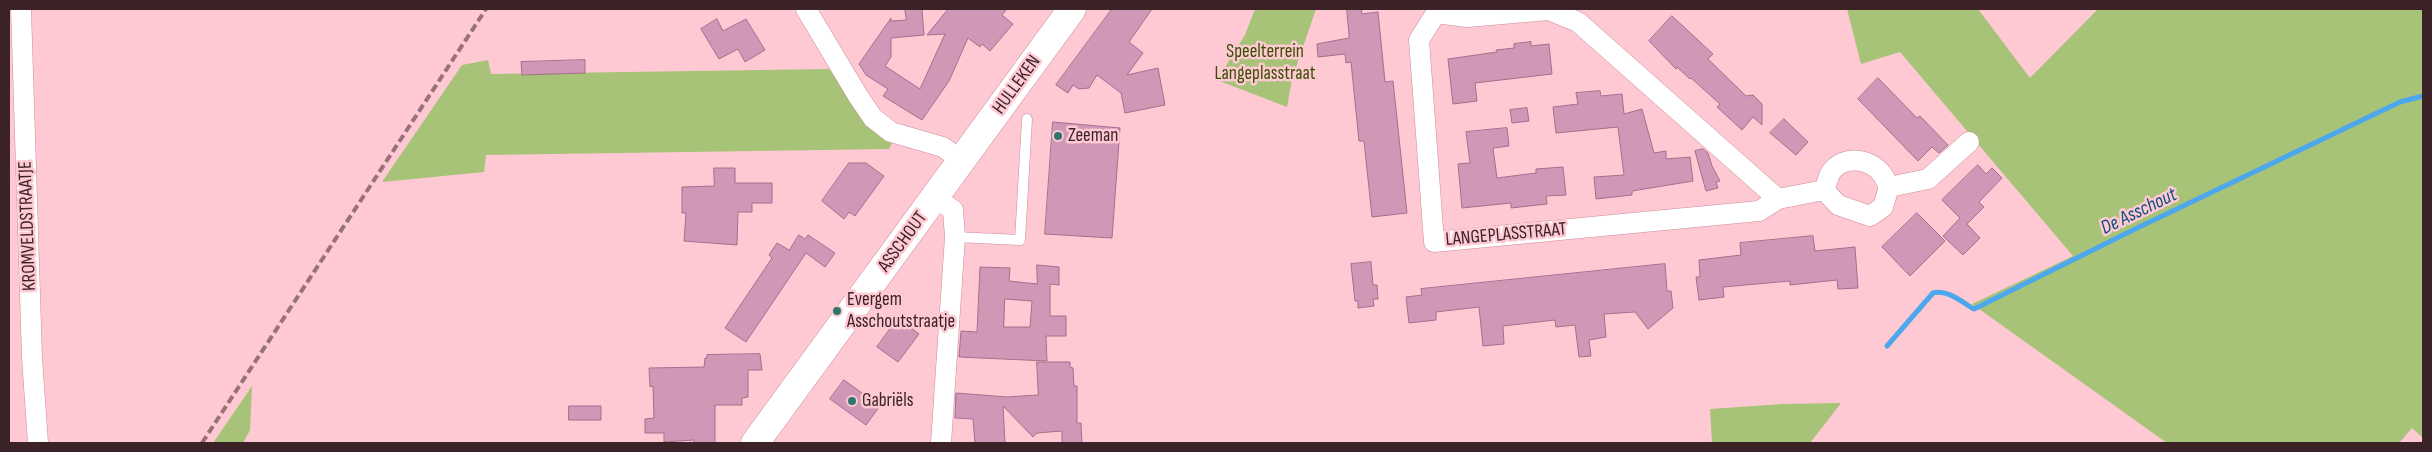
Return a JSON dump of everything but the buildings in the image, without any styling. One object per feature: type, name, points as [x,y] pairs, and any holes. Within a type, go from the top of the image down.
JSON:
[{"type":"main road","name":"HULLEKEN","points":[[962,161],[1072,9]]},
{"type":"main road","name":"ASSCHOUT","points":[[755,443],[962,161]]},
{"type":"street","name":"KROMVELDSTRAATJE","points":[[21,9],[32,358],[38,443]]},
{"type":"street","points":[[806,9],[873,118],[890,132],[944,147],[962,161]]},
{"type":"street","name":"LANGEPLASSTRAAT","points":[[1778,199],[1578,22],[1548,10],[1467,17],[1436,11],[1419,40],[1434,242],[1759,211],[1778,199],[1824,190]]},
{"type":"street","points":[[1889,187],[1928,179],[1969,142]]},
{"type":"street","points":[[1856,159],[1881,172],[1889,187],[1883,207],[1870,216],[1838,205],[1824,190],[1831,172],[1841,162],[1856,159]]},
{"type":"street","points":[[936,198],[953,210],[955,237],[941,443]]},
{"type":"lane","points":[[955,237],[1020,240],[1027,119]]},
{"type":"green space","name":"Speelterrein Langeplasstraat","points":[[1255,9],[1316,9],[1292,79],[1287,107],[1217,80],[1245,35]]},
{"type":"green space","points":[[1847,9],[1978,9],[2030,78],[2098,9],[2423,9],[2423,438],[2412,428],[2399,443],[2167,443],[1972,304],[2073,256],[1900,52],[1861,64]]},
{"type":"green space","points":[[488,60],[491,74],[829,69],[875,130],[893,141],[889,149],[486,155],[484,172],[382,182],[462,65]]},
{"type":"green space","points":[[252,386],[250,430],[243,443],[213,443]]},
{"type":"green space","points":[[1841,403],[1810,443],[1712,443],[1710,409],[1782,404]]},
{"type":"waterway","name":"De Asschout","points":[[1887,346],[1933,293],[1949,294],[1974,309],[2133,230],[2400,102],[2423,96]]},
{"type":"railway","points":[[202,443],[486,9]]},
{"type":"place","name":"Zeeman","points":[[1058,136]]},
{"type":"place","name":"Evergem Asschoutstraatje","points":[[837,311]]},
{"type":"place","name":"Gabriëls","points":[[852,401]]}]
